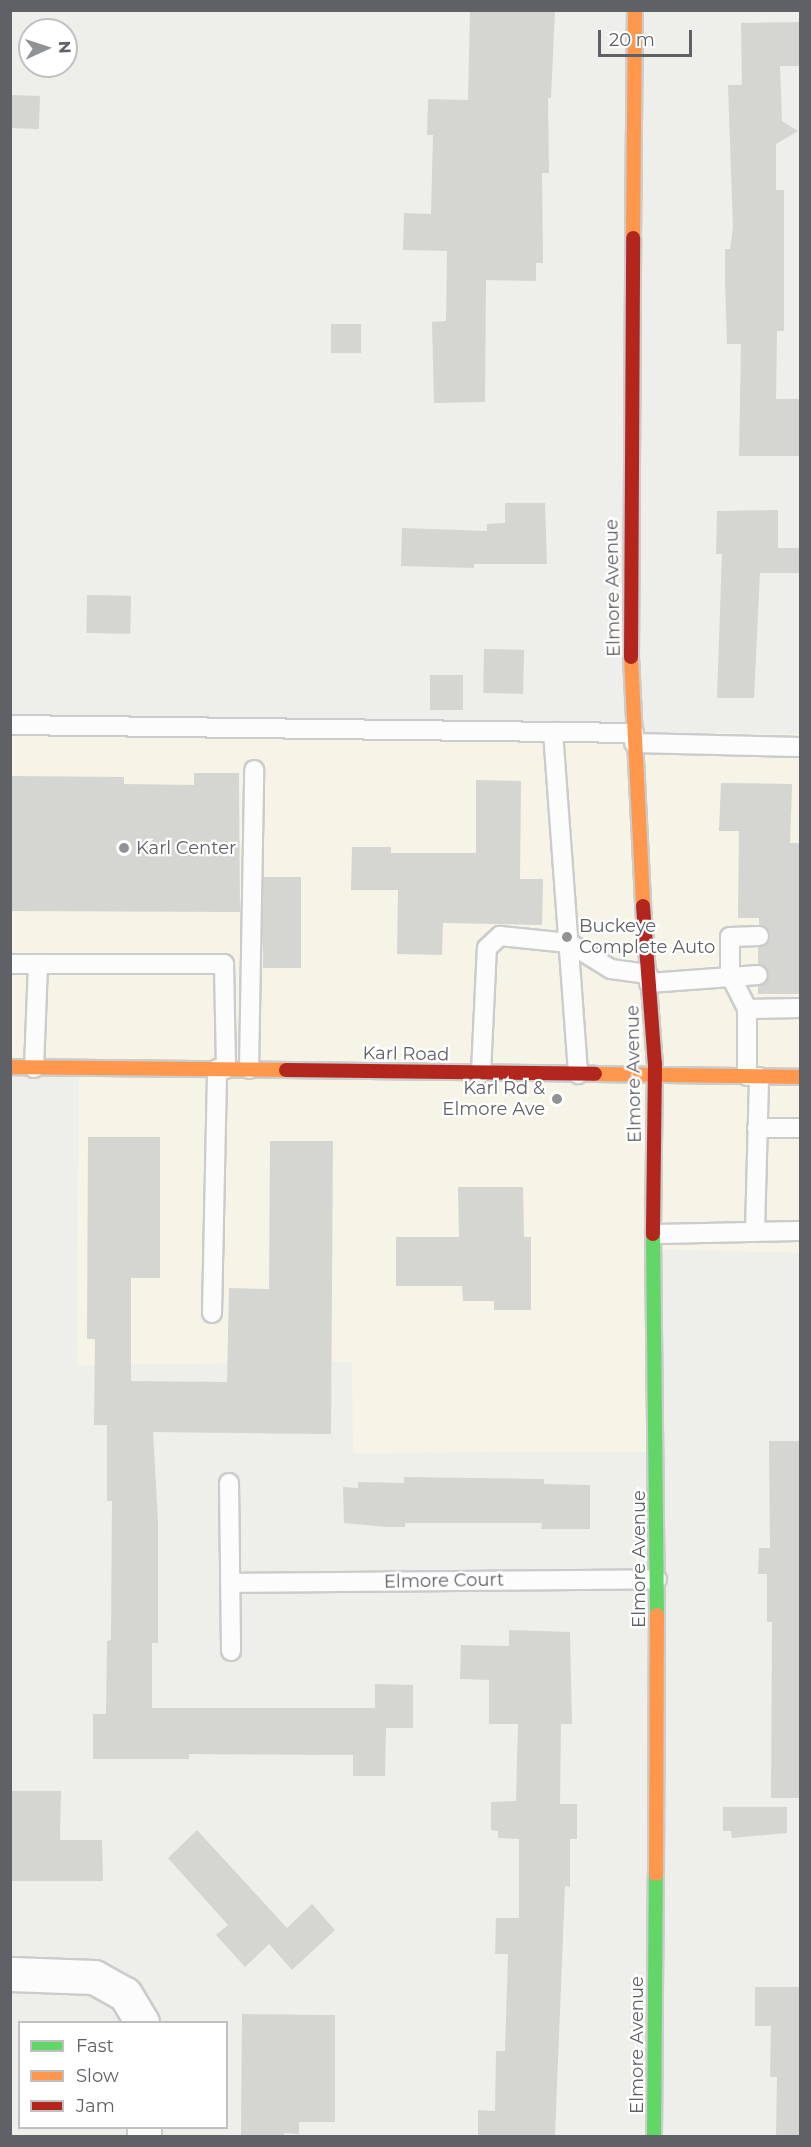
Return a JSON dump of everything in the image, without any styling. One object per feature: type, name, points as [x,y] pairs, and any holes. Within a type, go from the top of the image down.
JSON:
[{"type":"street","name":"Elmore Avenue","points":[[635,10],[629,568],[634,738],[653,1076],[657,1579],[654,2136]]},
{"type":"street","name":"Karl Road","points":[[10,1067],[801,1077]]},
{"type":"street","points":[[10,1974],[94,1977],[125,1994],[141,2021]]},
{"type":"lane","points":[[10,725],[553,732],[801,747]]},
{"type":"lane","points":[[553,732],[578,1074]]},
{"type":"lane","points":[[249,1069],[254,770]]},
{"type":"lane","points":[[481,1073],[487,948],[500,936],[569,943],[611,969],[649,978],[758,975]]},
{"type":"lane","points":[[755,1232],[757,1128],[753,1077],[747,1009],[730,975],[730,937],[759,936]]},
{"type":"lane","points":[[10,964],[224,964],[212,1312]]},
{"type":"lane","points":[[34,1068],[38,964]]},
{"type":"lane","points":[[747,1009],[801,1008]]},
{"type":"lane","points":[[757,1128],[801,1128]]},
{"type":"lane","points":[[655,1234],[801,1231]]},
{"type":"lane","points":[[229,1483],[231,1651]]},
{"type":"lane","name":"Elmore Court","points":[[230,1583],[657,1579]]},
{"type":"shaded area","points":[[11,725],[800,734],[800,1253],[656,1249],[659,1452],[353,1453],[352,1362],[77,1365],[79,1061],[11,1061]]},
{"type":"building","points":[[470,10],[555,10],[551,98],[548,98],[549,173],[542,173],[543,263],[536,263],[536,281],[486,280],[485,402],[434,403],[432,322],[446,321],[447,251],[403,250],[404,213],[431,214],[433,135],[427,135],[428,99],[468,100]]},
{"type":"building","points":[[801,22],[801,66],[780,66],[782,121],[798,131],[776,144],[776,190],[784,190],[784,331],[777,331],[776,399],[801,399],[801,456],[739,456],[741,344],[727,344],[725,280],[725,249],[730,249],[733,228],[728,85],[742,85],[741,23]]},
{"type":"building","points":[[10,95],[40,96],[39,129],[10,128]]},
{"type":"building","points":[[331,324],[361,324],[361,353],[331,353]]},
{"type":"building","points":[[505,503],[545,503],[547,564],[474,564],[474,568],[401,566],[402,528],[487,531],[487,524],[505,523]]},
{"type":"building","points":[[778,510],[778,548],[801,548],[801,573],[760,573],[754,698],[717,698],[722,554],[716,554],[717,511]]},
{"type":"building","points":[[87,595],[131,596],[130,634],[86,633]]},
{"type":"building","points":[[484,649],[524,650],[523,694],[483,693]]},
{"type":"building","points":[[430,675],[463,675],[463,710],[430,710]]},
{"type":"building","name":"Karl Center","points":[[194,773],[239,773],[240,912],[10,911],[10,776],[124,777],[124,784],[194,785]]},
{"type":"building","points":[[476,780],[521,781],[520,879],[543,879],[542,925],[443,923],[442,955],[397,954],[398,890],[351,890],[352,847],[391,847],[391,853],[476,853]]},
{"type":"building","points":[[721,783],[792,784],[790,843],[801,843],[801,994],[758,994],[758,986],[765,984],[769,975],[767,968],[758,964],[758,947],[765,945],[770,935],[759,925],[759,918],[738,918],[739,831],[719,831]]},
{"type":"building","points":[[263,877],[301,877],[301,968],[263,968]]},
{"type":"building","points":[[88,1137],[160,1137],[160,1278],[131,1278],[131,1381],[227,1382],[229,1288],[269,1289],[270,1141],[333,1141],[331,1434],[153,1432],[158,1521],[158,1643],[152,1643],[152,1708],[375,1708],[375,1684],[413,1685],[413,1728],[386,1728],[385,1776],[353,1776],[353,1755],[189,1754],[189,1759],[93,1759],[93,1714],[106,1714],[107,1641],[111,1640],[112,1501],[107,1501],[107,1425],[94,1425],[95,1339],[87,1339]]},
{"type":"building","points":[[458,1187],[523,1187],[524,1237],[531,1237],[531,1310],[494,1310],[494,1301],[463,1301],[462,1286],[396,1286],[396,1237],[459,1237]]},
{"type":"building","points":[[769,1441],[801,1441],[801,1798],[771,1798],[772,1622],[767,1622],[767,1574],[758,1574],[759,1548],[770,1548]]},
{"type":"building","points":[[404,1477],[544,1479],[544,1484],[590,1485],[590,1529],[541,1529],[542,1523],[405,1523],[405,1527],[387,1527],[344,1523],[343,1487],[358,1488],[358,1482],[404,1483]]},
{"type":"building","points":[[509,1630],[570,1632],[572,1724],[561,1724],[560,1804],[577,1804],[577,1839],[570,1839],[570,1887],[565,1886],[555,2136],[478,2136],[478,2110],[495,2111],[496,2051],[505,2051],[508,1954],[495,1954],[496,1918],[519,1918],[519,1839],[498,1838],[498,1831],[491,1830],[491,1802],[516,1801],[518,1724],[489,1724],[489,1680],[460,1679],[461,1645],[509,1646]]},
{"type":"building","points":[[10,1791],[61,1791],[60,1840],[102,1840],[103,1881],[10,1881]]},
{"type":"building","points":[[723,1807],[787,1807],[787,1833],[732,1838],[731,1831],[723,1831]]},
{"type":"building","points":[[197,1830],[287,1928],[312,1904],[335,1930],[292,1970],[269,1944],[245,1967],[216,1935],[228,1925],[168,1858]]},
{"type":"building","points":[[755,1987],[801,1987],[801,2136],[776,2136],[777,2077],[770,2077],[771,2026],[755,2026]]},
{"type":"building","points":[[242,2014],[335,2015],[335,2122],[299,2122],[299,2134],[241,2136]]},
{"type":"traffic: fast","points":[[653,1234],[657,1615]]},
{"type":"traffic: fast","points":[[654,2136],[656,1874]]},
{"type":"traffic: slow","points":[[633,238],[635,10]]},
{"type":"traffic: slow","points":[[631,657],[643,906]]},
{"type":"traffic: slow","points":[[10,1067],[286,1070]]},
{"type":"traffic: slow","points":[[595,1074],[800,1077]]},
{"type":"traffic: slow","points":[[656,1874],[657,1615]]},
{"type":"traffic: jam","points":[[631,657],[633,238]]},
{"type":"traffic: jam","points":[[643,906],[655,1064],[653,1234]]},
{"type":"traffic: jam","points":[[286,1070],[595,1074]]},
{"type":"place","name":"Karl Center","points":[[124,848]]},
{"type":"place","name":"Buckeye Complete Auto","points":[[567,937]]},
{"type":"place","name":"Karl Rd & Elmore Ave","points":[[557,1099]]}]
